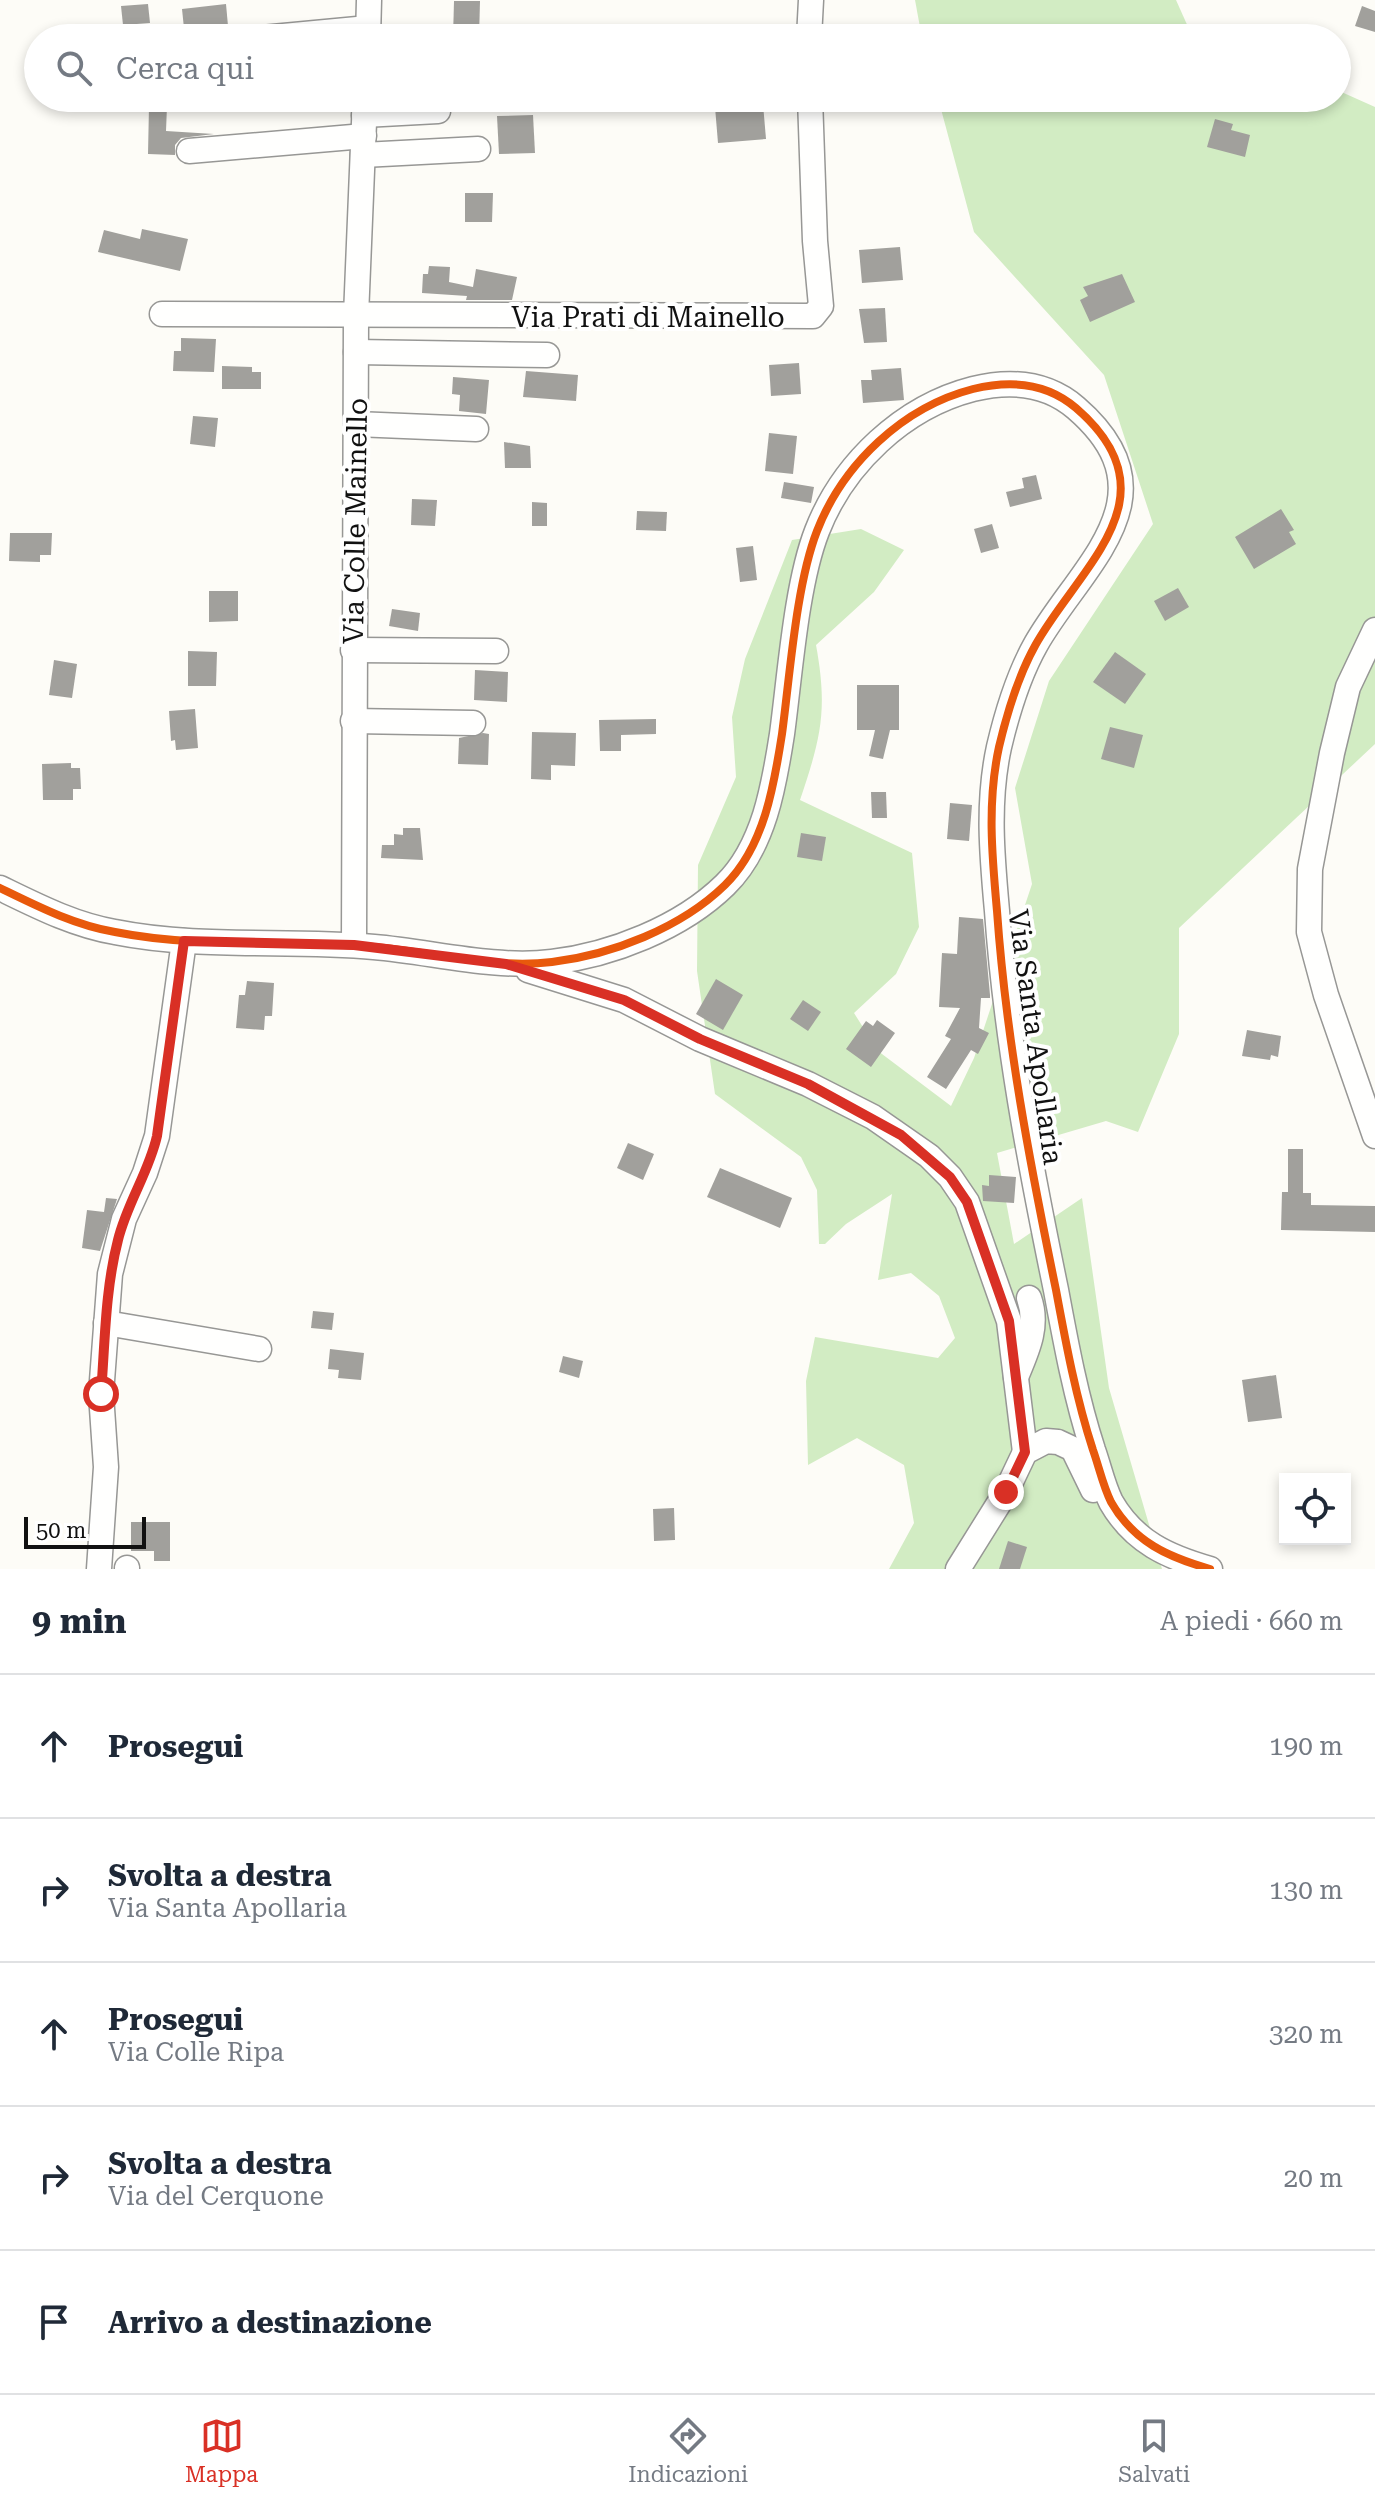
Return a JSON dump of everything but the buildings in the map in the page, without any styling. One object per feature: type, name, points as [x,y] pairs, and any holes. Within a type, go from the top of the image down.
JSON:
[{"type":"street","points":[[368,24],[369,0]]},
{"type":"street","points":[[810,24],[811,0]]},
{"type":"street","points":[[189,151],[364,126],[433,112]]},
{"type":"street","name":"Via Prati di Mainello","points":[[356,316],[813,316],[821,306],[815,241],[810,112]]},
{"type":"street","points":[[364,126],[478,149]]},
{"type":"street","name":"Via Colle Mainello","points":[[354,945],[356,316],[364,126]]},
{"type":"street","points":[[162,314],[356,316]]},
{"type":"street","points":[[356,352],[547,355]]},
{"type":"street","name":"Via Santa Apollaria","points":[[0,888],[84,925],[184,941],[354,945],[506,964],[572,959],[639,938],[702,903],[736,872],[759,830],[769,801],[814,537],[830,504],[868,450],[926,407],[988,385],[1019,384],[1041,388],[1062,397],[1084,415],[1109,445],[1119,480],[1119,500],[1107,544],[1034,648],[999,747],[991,797],[1003,988],[1027,1150],[1079,1408],[1112,1503],[1141,1540],[1162,1554],[1210,1569]]},
{"type":"street","points":[[356,424],[476,429]]},
{"type":"street","points":[[1375,630],[1348,687],[1332,753],[1310,869],[1309,932],[1326,995],[1375,1136]]},
{"type":"street","points":[[353,650],[496,651]]},
{"type":"street","points":[[353,721],[473,723]]},
{"type":"street","points":[[99,1569],[106,1467],[101,1394],[110,1274],[118,1239],[157,1136],[184,941]]},
{"type":"street","points":[[506,964],[605,993],[641,1007],[700,1039],[873,1117],[929,1156],[950,1177],[967,1202],[1009,1321],[1025,1452],[1006,1492],[958,1569]]},
{"type":"street","points":[[1015,1379],[1030,1345],[1034,1313],[1029,1298]]},
{"type":"street","points":[[106,1323],[259,1349]]},
{"type":"street","points":[[1025,1452],[1046,1441],[1058,1442],[1073,1449],[1093,1490],[1112,1503]]},
{"type":"green space","points":[[915,0],[1176,0],[1187,24],[919,24]]},
{"type":"green space","points":[[1351,96],[1375,107],[1375,744],[1179,928],[1179,1034],[1138,1132],[1106,1121],[997,1153],[1014,1244],[1082,1198],[1109,1388],[1162,1569],[889,1569],[914,1523],[904,1465],[857,1438],[808,1465],[806,1381],[815,1337],[938,1358],[955,1338],[939,1296],[911,1273],[878,1280],[892,1194],[846,1224],[825,1244],[819,1244],[817,1190],[801,1157],[715,1094],[697,971],[698,865],[736,777],[732,717],[745,659],[792,540],[861,529],[904,550],[874,592],[816,645],[822,706],[813,759],[800,800],[912,853],[919,927],[896,974],[854,1013],[878,1051],[951,1106],[974,1058],[1032,884],[1015,788],[1049,681],[1153,524],[1104,375],[974,232],[942,112],[1351,112]]},
{"type":"cycle path","points":[[0,888],[85,925],[179,940],[342,945],[396,949],[485,962],[530,964],[598,953],[644,937],[688,914],[725,885],[738,870],[758,834],[775,774],[804,577],[817,531],[842,483],[859,461],[900,424],[947,398],[987,386],[1014,384],[1053,393],[1076,408],[1105,440],[1119,471],[1120,501],[1111,530],[1095,558],[1030,656],[1014,694],[999,747],[993,788],[992,829],[1006,1006],[1028,1148],[1068,1351],[1081,1411],[1106,1490],[1120,1516],[1141,1538],[1166,1553],[1210,1569]]},
{"type":"route","points":[[101,1394],[110,1274],[124,1219],[145,1173],[157,1136],[184,941],[312,943],[397,949],[506,964],[605,993],[641,1007],[700,1039],[808,1084],[873,1117],[929,1156],[950,1177],[967,1202],[1009,1321],[1025,1452],[1006,1492]]}]
